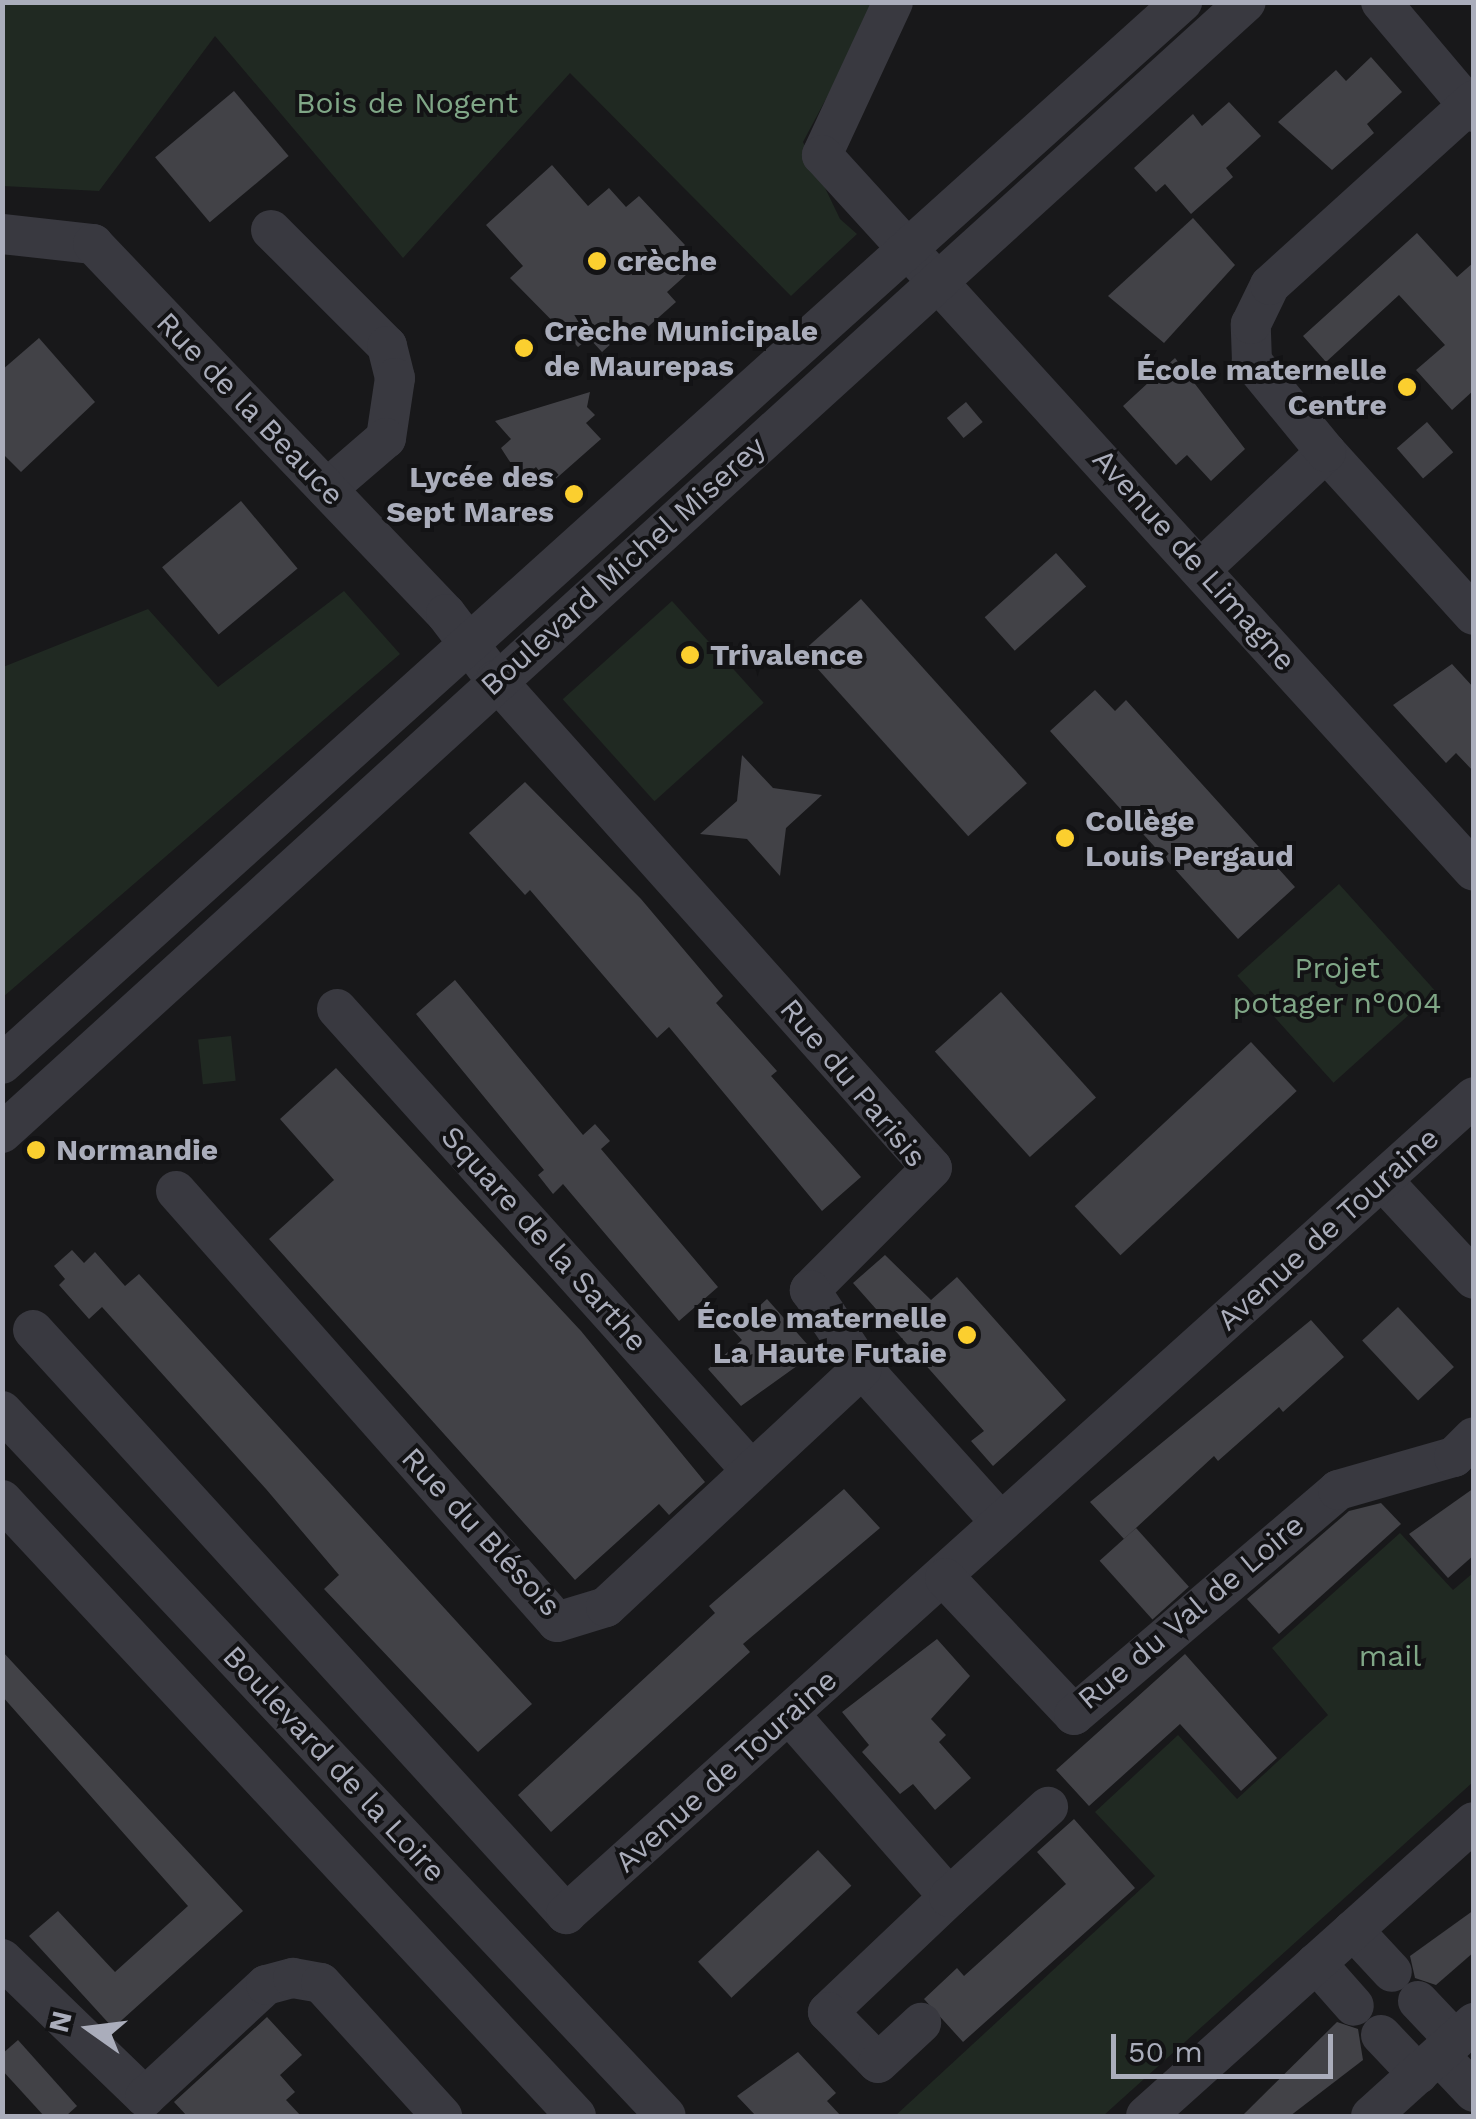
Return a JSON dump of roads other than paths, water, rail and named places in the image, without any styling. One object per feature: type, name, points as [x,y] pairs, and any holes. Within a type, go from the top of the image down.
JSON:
[{"type":"street","name":"Avenue de Limagne","points":[[892,2],[822,156],[927,264],[1474,871]]},
{"type":"street","name":"Boulevard Michel Miserey","points":[[2,1132],[496,680],[927,264],[1182,2]]},
{"type":"street","name":"Boulevard Michel Miserey","points":[[2,1064],[469,642],[1246,2]]},
{"type":"street","points":[[1380,2],[1472,106],[1270,285],[1251,324],[1252,362],[1326,452],[1474,615]]},
{"type":"street","points":[[271,230],[386,346],[395,378],[386,438],[328,489]]},
{"type":"street","name":"Rue de la Beauce","points":[[2,234],[93,244],[469,642]]},
{"type":"street","points":[[1202,568],[1326,452]]},
{"type":"street","name":"Rue du Parisis","points":[[469,642],[496,680],[932,1168],[810,1290],[818,1313],[862,1368],[1000,1521]]},
{"type":"street","name":"Square de la Sarthe","points":[[337,1009],[750,1469]]},
{"type":"street","name":"Avenue de Touraine","points":[[33,1330],[566,1914],[1474,1098]]},
{"type":"street","points":[[1382,1180],[1474,1279]]},
{"type":"street","name":"Rue du Blésois","points":[[176,1192],[557,1622],[606,1608],[862,1368]]},
{"type":"street","name":"Boulevard de la Loire","points":[[2,1411],[666,2116]]},
{"type":"street","name":"Rue du Val de Loire","points":[[944,1578],[1074,1715],[1338,1490],[1454,1457],[1474,1436]]},
{"type":"street","name":"Boulevard de la Loire","points":[[2,1500],[576,2116]]},
{"type":"street","points":[[789,1714],[949,1897]]},
{"type":"street","points":[[921,2023],[878,2064],[828,2012],[1048,1807]]},
{"type":"street","points":[[1146,2116],[1474,1822]]},
{"type":"street","points":[[1353,1930],[1405,1986],[1474,2092]]},
{"type":"street","points":[[2,1958],[145,2107],[266,1984],[293,1978],[321,1983],[442,2116]]},
{"type":"street","points":[[1316,1964],[1368,2020],[1446,2048]]},
{"type":"street","points":[[1371,2116],[1446,2048]]},
{"type":"place","name":"crèche","points":[[597,261]]},
{"type":"place","name":"Crèche Municipale de Maurepas","points":[[524,348]]},
{"type":"place","name":"École maternelle Centre","points":[[1407,387]]},
{"type":"place","name":"Lycée des Sept Mares","points":[[574,494]]},
{"type":"place","name":"Trivalence","points":[[690,655]]},
{"type":"place","name":"Collège Louis Pergaud","points":[[1065,838]]},
{"type":"place","name":"Normandie","points":[[36,1150]]},
{"type":"place","name":"École maternelle La Haute Futaie","points":[[967,1335]]},
{"type":"park label","name":"Bois de Nogent","points":[[407,103]]},
{"type":"park label","name":"Projet potager n°004","points":[[1337,985]]},
{"type":"park label","name":"mail","points":[[1390,1656]]}]
